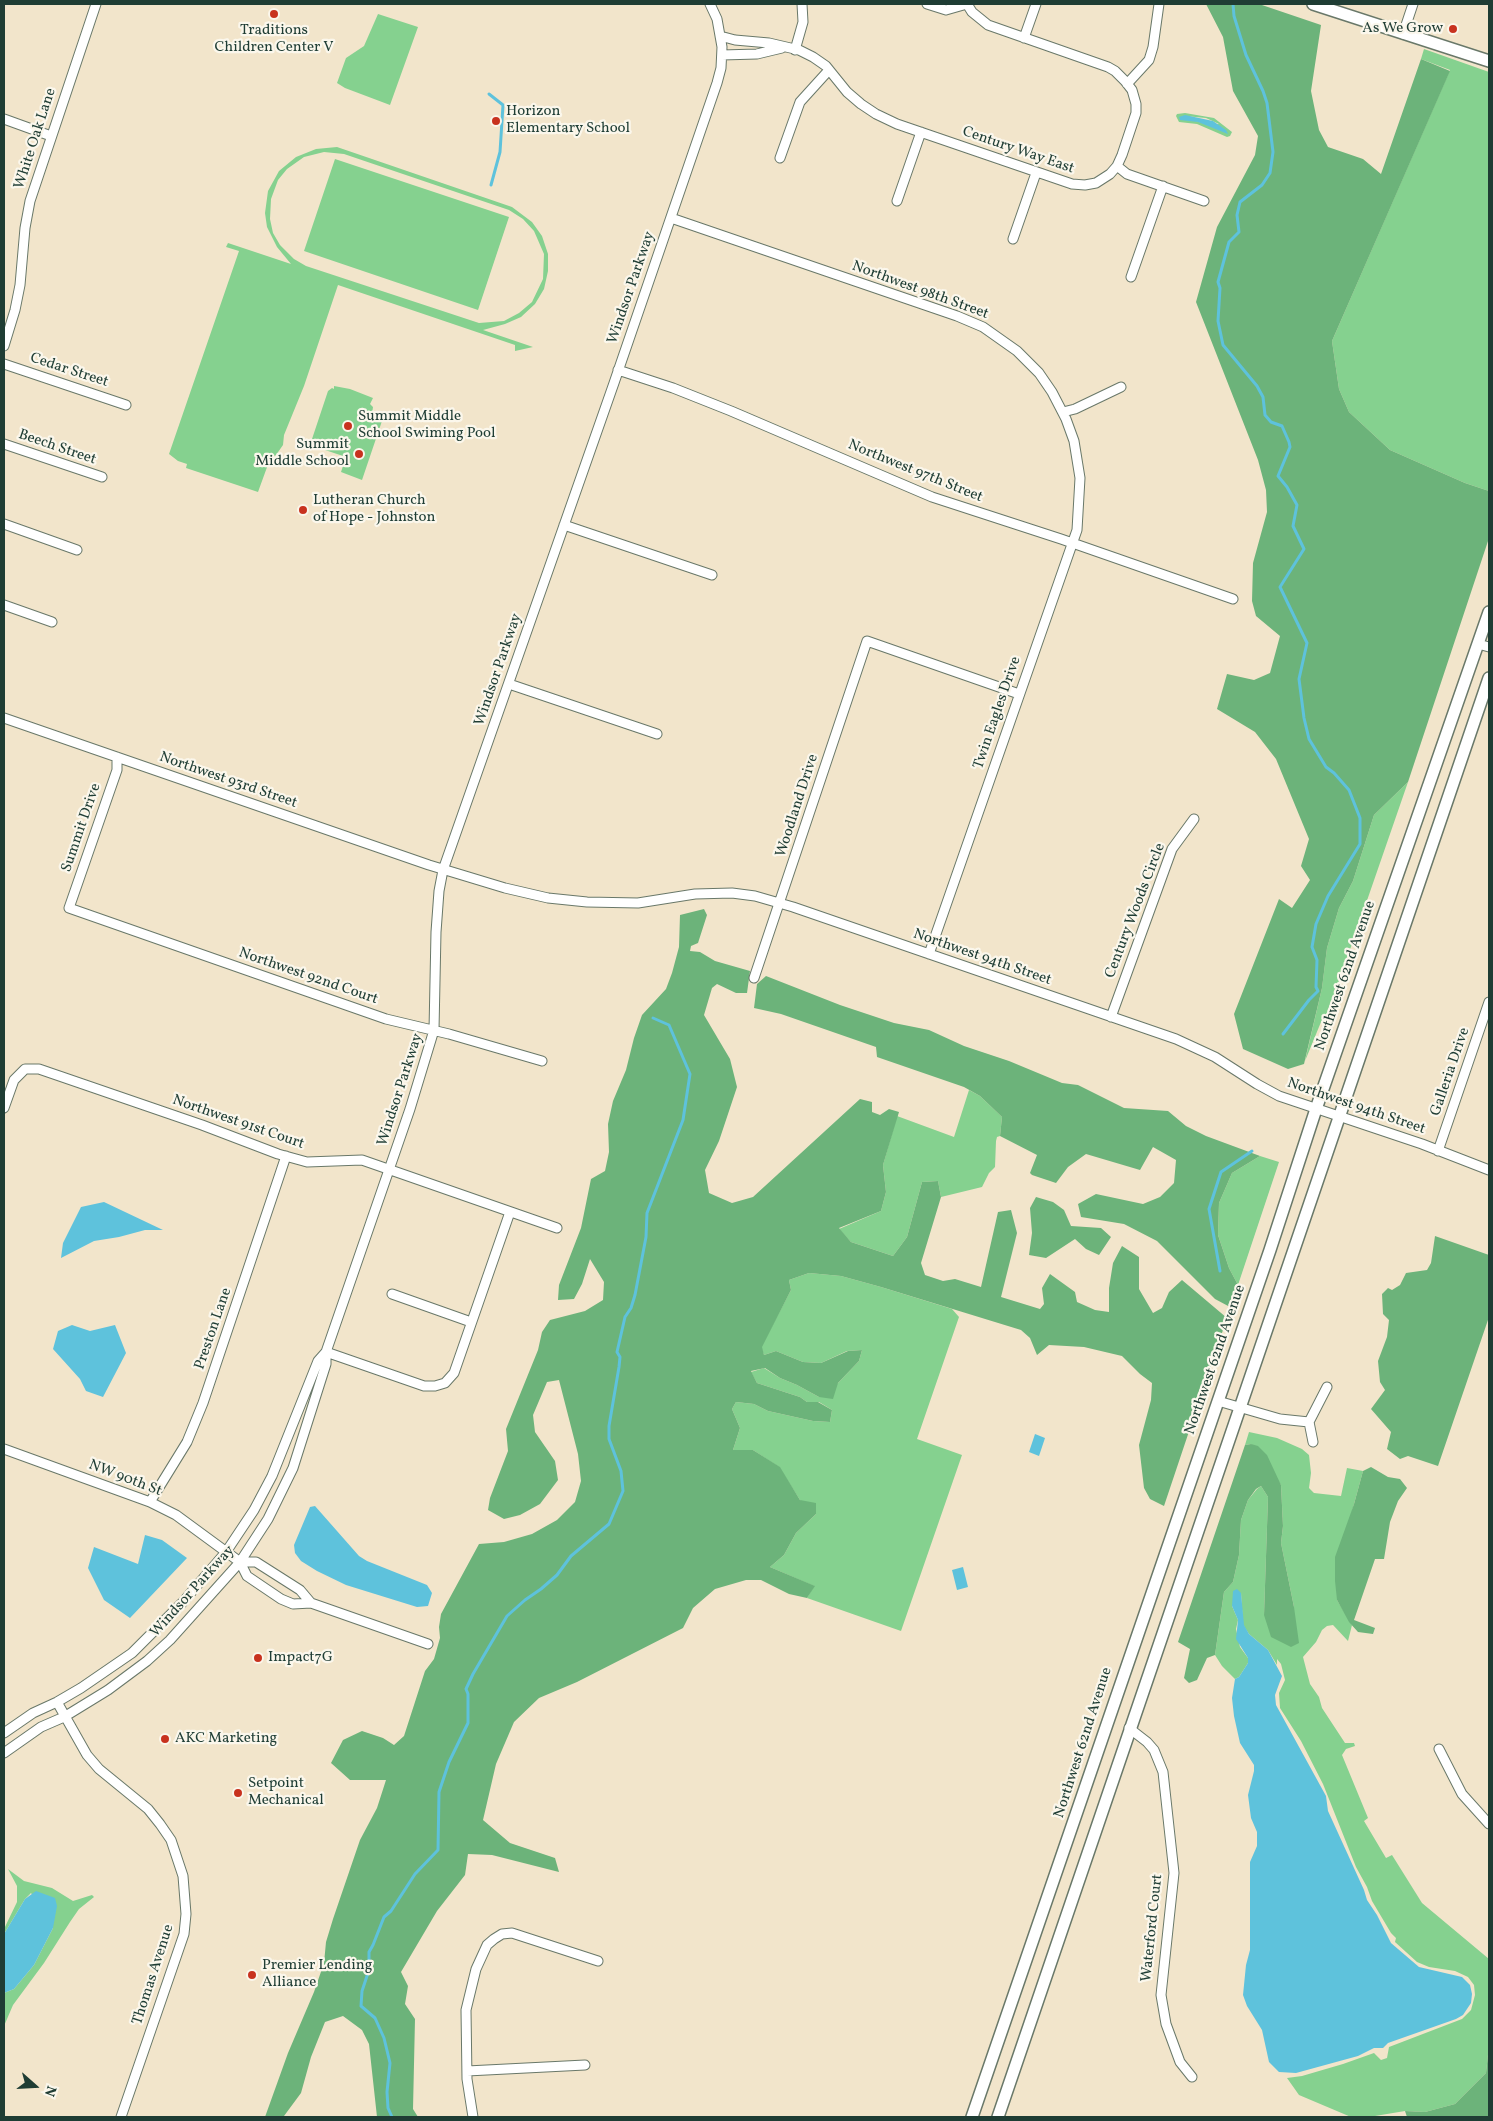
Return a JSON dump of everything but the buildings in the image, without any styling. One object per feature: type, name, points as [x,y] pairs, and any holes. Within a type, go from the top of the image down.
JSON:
[{"type":"street","name":"White Oak Lane","points":[[4,346],[15,310],[20,285],[25,228],[30,201],[96,4]]},
{"type":"street","name":"Windsor Parkway","points":[[4,1752],[41,1727],[108,1690],[147,1661],[174,1636],[240,1562],[268,1518],[293,1468],[326,1364],[326,1352],[389,1170],[434,1030],[436,932],[439,891],[443,870],[717,83],[722,55],[717,20],[710,4]]},
{"type":"street","points":[[795,50],[803,22],[802,4]]},
{"type":"street","points":[[927,4],[946,10],[967,4],[972,12],[988,24],[1115,71],[1132,90],[1135,98],[1136,113],[1117,166],[1127,174],[1204,201]]},
{"type":"street","points":[[1024,38],[1036,4]]},
{"type":"street","points":[[1127,84],[1149,60],[1153,47],[1159,4]]},
{"type":"street","points":[[1313,4],[1489,61]]},
{"type":"street","points":[[1403,34],[1414,4]]},
{"type":"street","name":"Century Way East","points":[[720,36],[735,40],[769,43],[813,57],[830,70],[847,92],[876,114],[1036,173],[1072,184],[1086,185],[1110,174],[1117,166]]},
{"type":"street","name":"Century Way East","points":[[722,55],[757,54],[783,48]]},
{"type":"street","points":[[780,158],[800,102],[830,70]]},
{"type":"street","points":[[4,119],[51,136]]},
{"type":"street","points":[[897,200],[921,132]]},
{"type":"street","points":[[1013,239],[1036,173]]},
{"type":"street","points":[[1131,277],[1163,186]]},
{"type":"street","name":"Northwest 98th Street","points":[[671,218],[978,324],[1002,339],[1023,356],[1039,373],[1063,412],[1074,441],[1080,478]]},
{"type":"street","name":"Cedar Street","points":[[4,364],[126,405]]},
{"type":"street","name":"Northwest 97th Street","points":[[618,370],[723,407],[932,497],[1234,599]]},
{"type":"street","points":[[1063,412],[1075,409],[1121,387]]},
{"type":"street","name":"Beech Street","points":[[4,444],[102,478]]},
{"type":"street","name":"Twin Eagles Drive","points":[[929,954],[1073,544],[1077,530],[1080,478]]},
{"type":"street","points":[[4,524],[77,550]]},
{"type":"street","points":[[564,525],[712,575]]},
{"type":"street","points":[[4,605],[52,622]]},
{"type":"street","name":"Northwest 62nd Avenue","points":[[972,2117],[1218,1401],[1316,1109],[1484,646],[1489,612]]},
{"type":"street","name":"Woodland Drive","points":[[754,978],[867,641],[1019,694]]},
{"type":"street","points":[[998,2117],[1129,1728],[1489,678]]},
{"type":"street","points":[[509,684],[657,734]]},
{"type":"street","name":"Northwest 93rd Street","points":[[4,718],[443,870]]},
{"type":"street","name":"Summit Drive","points":[[69,908],[116,770],[117,757]]},
{"type":"street","name":"Century Woods Circle","points":[[1111,1017],[1172,849],[1194,819]]},
{"type":"street","name":"Northwest 94th Street","points":[[443,870],[548,898],[587,902],[638,903],[708,893],[755,896],[929,954],[1193,1046],[1215,1057],[1279,1096],[1297,1103],[1308,1104],[1316,1109],[1489,1170]]},
{"type":"street","name":"Northwest 92nd Court","points":[[69,908],[386,1019],[434,1030],[542,1061]]},
{"type":"street","name":"Galleria Drive","points":[[1438,1151],[1489,1002]]},
{"type":"street","name":"Northwest 91st Court","points":[[4,1108],[14,1080],[25,1069],[39,1069],[286,1156],[307,1162],[362,1160],[556,1228]]},
{"type":"street","name":"Preston Lane","points":[[150,1502],[188,1442],[203,1403],[286,1156]]},
{"type":"street","points":[[326,1352],[424,1386],[435,1386],[445,1383],[454,1373],[510,1212]]},
{"type":"street","points":[[392,1294],[471,1322]]},
{"type":"street","name":"Windsor Parkway","points":[[4,1733],[33,1713],[57,1702],[113,1668],[132,1653],[182,1603],[226,1552],[254,1510],[272,1476],[318,1361],[326,1352]]},
{"type":"street","points":[[1313,1442],[1309,1422],[1327,1387]]},
{"type":"street","points":[[1218,1401],[1280,1419],[1309,1422]]},
{"type":"street","name":"NW 90th St","points":[[4,1449],[150,1502],[176,1515],[240,1562]]},
{"type":"street","points":[[311,1603],[300,1590],[256,1562],[240,1562],[247,1576],[293,1604],[311,1603],[428,1644]]},
{"type":"street","name":"Thomas Avenue","points":[[57,1702],[86,1755],[99,1770],[134,1796],[160,1824],[178,1858],[185,1885],[186,1914],[184,1934],[121,2117]]},
{"type":"street","name":"Waterford Court","points":[[1129,1728],[1154,1750],[1163,1772],[1174,1873],[1161,1995],[1166,2024],[1180,2062],[1192,2077]]},
{"type":"street","points":[[1439,1749],[1462,1794],[1489,1824]]},
{"type":"street","points":[[472,2117],[467,2070],[466,2010],[470,1989],[484,1950],[494,1938],[502,1934],[512,1933],[598,1961]]},
{"type":"street","points":[[467,2070],[585,2065]]},
{"type":"green space","points":[[1206,4],[1259,4],[1321,25],[1311,91],[1319,130],[1328,147],[1363,159],[1381,174],[1421,59],[1450,71],[1332,341],[1339,389],[1349,412],[1390,450],[1465,483],[1489,491],[1489,538],[1408,782],[1374,815],[1353,881],[1339,908],[1327,948],[1322,988],[1304,1064],[1288,1069],[1243,1049],[1234,1014],[1279,899],[1292,908],[1310,880],[1301,866],[1309,839],[1276,759],[1255,732],[1217,709],[1227,674],[1254,680],[1270,673],[1280,636],[1256,616],[1252,601],[1253,563],[1267,512],[1266,490],[1258,460],[1196,302],[1217,227],[1255,155],[1258,136],[1233,91],[1223,37]]},
{"type":"green space","points":[[378,14],[418,27],[390,105],[345,88],[337,83],[346,58],[364,46]]},
{"type":"green space","points":[[1424,49],[1489,72],[1489,491],[1465,483],[1390,450],[1349,412],[1339,389],[1332,341],[1450,70],[1421,59]]},
{"type":"green space","points":[[1185,113],[1214,118],[1232,132],[1227,137],[1197,124],[1179,122],[1177,114]],"holes":[[[1185,116],[1206,118],[1219,124],[1209,125]]]},
{"type":"green space","points":[[337,147],[512,207],[532,222],[542,236],[548,254],[548,271],[544,289],[535,304],[521,317],[483,330],[533,347],[515,351],[515,345],[338,285],[304,386],[284,435],[283,445],[276,455],[270,459],[258,492],[186,468],[187,464],[178,461],[169,454],[239,251],[226,247],[228,243],[291,264],[277,247],[267,227],[265,213],[268,191],[279,171],[296,157],[316,149]],"holes":[[[324,152],[344,154],[509,210],[523,219],[534,231],[544,254],[543,279],[532,302],[519,313],[504,321],[479,323],[306,266],[294,259],[280,245],[273,233],[270,219],[271,199],[278,180],[287,169],[304,157]]]},
{"type":"green space","points":[[335,159],[509,217],[478,310],[304,251]]},
{"type":"green space","name":"Summit Middle School Swiming Pool","points":[[334,386],[350,389],[373,398],[370,404],[373,407],[372,414],[383,418],[362,480],[341,472],[346,457],[310,445],[328,391],[332,388],[334,389]]},
{"type":"green space","points":[[1408,782],[1326,1019],[1321,1022],[1305,1061],[1322,988],[1327,948],[1339,908],[1353,881],[1374,815]]},
{"type":"green space","points":[[704,909],[707,915],[698,943],[691,946],[690,951],[700,952],[715,961],[750,971],[747,993],[736,993],[717,984],[712,988],[704,1015],[730,1059],[737,1087],[719,1141],[705,1170],[709,1193],[732,1203],[753,1197],[860,1099],[872,1102],[872,1112],[880,1115],[889,1109],[899,1112],[883,1165],[886,1192],[881,1211],[839,1228],[851,1242],[893,1256],[907,1237],[922,1182],[938,1181],[941,1197],[921,1263],[925,1275],[943,1281],[955,1279],[981,1287],[998,1212],[1011,1210],[1017,1233],[1001,1297],[1040,1309],[1044,1304],[1042,1288],[1050,1274],[1075,1292],[1077,1302],[1095,1310],[1109,1312],[1109,1288],[1113,1263],[1122,1246],[1139,1257],[1139,1289],[1153,1313],[1162,1308],[1169,1292],[1182,1280],[1227,1318],[1164,1506],[1150,1499],[1144,1488],[1139,1445],[1151,1400],[1152,1383],[1122,1356],[1084,1347],[1049,1345],[1037,1355],[1030,1338],[1021,1330],[881,1287],[841,1276],[809,1273],[789,1280],[791,1290],[762,1347],[764,1355],[776,1351],[803,1362],[821,1363],[848,1351],[862,1350],[859,1361],[838,1383],[833,1399],[819,1397],[780,1378],[765,1368],[751,1371],[757,1383],[800,1397],[807,1402],[818,1402],[832,1410],[830,1422],[813,1421],[768,1411],[754,1404],[736,1402],[732,1409],[740,1428],[733,1450],[753,1450],[780,1467],[800,1500],[816,1503],[816,1514],[796,1533],[784,1555],[770,1567],[815,1586],[807,1598],[789,1594],[761,1580],[746,1580],[715,1589],[693,1608],[683,1628],[577,1682],[539,1698],[514,1722],[496,1764],[483,1820],[510,1843],[555,1858],[559,1872],[492,1855],[468,1854],[465,1875],[437,1911],[401,1972],[408,1986],[405,2004],[415,2019],[413,2109],[418,2117],[377,2117],[369,2044],[362,2030],[343,2016],[325,2022],[311,2057],[301,2093],[284,2116],[265,2117],[324,1963],[326,1942],[360,1840],[377,1808],[386,1780],[350,1780],[331,1763],[343,1740],[362,1731],[383,1738],[394,1745],[404,1736],[425,1671],[434,1659],[440,1638],[441,1614],[479,1544],[504,1542],[532,1534],[557,1520],[575,1502],[581,1481],[578,1454],[559,1380],[547,1382],[533,1415],[535,1432],[555,1461],[558,1480],[540,1504],[520,1515],[504,1519],[488,1510],[490,1498],[508,1451],[506,1429],[538,1350],[542,1332],[550,1320],[585,1311],[603,1300],[604,1282],[590,1259],[582,1284],[574,1299],[558,1300],[559,1285],[581,1228],[591,1179],[605,1171],[609,1152],[608,1124],[613,1101],[626,1070],[642,1015],[666,989],[672,973],[679,947],[680,915]]},
{"type":"green space","points":[[766,976],[840,1005],[894,1023],[929,1030],[964,1046],[1009,1061],[1062,1083],[1078,1085],[1124,1108],[1168,1111],[1186,1126],[1206,1136],[1260,1156],[1232,1173],[1219,1203],[1218,1235],[1229,1268],[1238,1285],[1230,1307],[1215,1299],[1157,1241],[1124,1224],[1081,1217],[1078,1204],[1096,1194],[1143,1204],[1160,1197],[1174,1183],[1176,1160],[1153,1147],[1140,1170],[1086,1154],[1068,1167],[1056,1183],[1032,1175],[1030,1173],[1037,1155],[1000,1136],[1002,1117],[980,1096],[964,1087],[877,1057],[876,1047],[781,1014],[754,1008],[757,984]]},
{"type":"green space","points":[[969,1090],[980,1096],[1002,1117],[1000,1136],[997,1137],[996,1141],[995,1167],[989,1173],[982,1187],[941,1197],[938,1181],[922,1182],[907,1237],[893,1256],[851,1242],[839,1229],[881,1211],[886,1192],[883,1165],[897,1116],[954,1137]]},
{"type":"green space","points":[[1260,1156],[1279,1162],[1238,1285],[1229,1268],[1218,1235],[1219,1203],[1232,1173]]},
{"type":"green space","points":[[1036,1197],[1053,1202],[1064,1210],[1071,1226],[1101,1228],[1111,1237],[1099,1255],[1086,1249],[1075,1239],[1046,1258],[1029,1255],[1032,1233],[1030,1208]]},
{"type":"green space","points":[[1435,1236],[1489,1255],[1489,1317],[1438,1466],[1408,1456],[1400,1459],[1387,1449],[1391,1432],[1371,1409],[1385,1390],[1380,1382],[1378,1361],[1387,1337],[1389,1320],[1383,1314],[1382,1294],[1388,1288],[1392,1290],[1400,1285],[1406,1273],[1427,1270],[1431,1263]]},
{"type":"green space","points":[[809,1273],[841,1276],[881,1287],[952,1309],[959,1317],[917,1439],[962,1455],[901,1631],[807,1598],[814,1586],[770,1567],[784,1555],[796,1533],[816,1514],[800,1500],[779,1467],[753,1450],[733,1450],[740,1428],[732,1409],[736,1402],[754,1404],[768,1411],[813,1421],[830,1422],[832,1410],[819,1402],[807,1402],[800,1397],[757,1383],[751,1372],[764,1368],[819,1397],[838,1383],[859,1361],[862,1350],[847,1351],[821,1363],[803,1362],[776,1351],[764,1355],[761,1347],[791,1290],[789,1280]]},
{"type":"green space","points":[[1249,1432],[1277,1438],[1302,1449],[1309,1455],[1311,1473],[1309,1488],[1314,1493],[1341,1496],[1347,1468],[1363,1471],[1351,1515],[1337,1600],[1352,1625],[1348,1641],[1333,1625],[1327,1626],[1322,1630],[1316,1642],[1303,1657],[1310,1684],[1319,1697],[1322,1708],[1345,1743],[1354,1743],[1355,1746],[1346,1749],[1342,1755],[1368,1818],[1364,1821],[1386,1858],[1392,1855],[1422,1903],[1489,1959],[1489,2045],[1486,2073],[1455,2104],[1425,2112],[1405,2111],[1369,2117],[1351,2117],[1299,2095],[1287,2078],[1302,2076],[1374,2053],[1381,2060],[1387,2058],[1389,2047],[1462,2019],[1471,2010],[1475,1995],[1474,1985],[1468,1977],[1455,1971],[1429,1967],[1417,1962],[1395,1942],[1396,1938],[1372,1901],[1356,1867],[1323,1784],[1301,1741],[1280,1708],[1279,1693],[1285,1680],[1281,1664],[1277,1659],[1277,1665],[1268,1650],[1249,1634],[1243,1625],[1241,1593],[1232,1606],[1238,1620],[1236,1629],[1240,1647],[1248,1658],[1248,1663],[1239,1677],[1235,1679],[1222,1666],[1215,1655],[1224,1592],[1233,1582],[1239,1555],[1241,1520],[1248,1500],[1261,1486],[1268,1497],[1264,1615],[1294,1607],[1281,1543],[1283,1526],[1281,1485],[1251,1444],[1245,1445]]},
{"type":"green space","points":[[1245,1445],[1258,1446],[1267,1455],[1281,1485],[1283,1526],[1281,1543],[1299,1643],[1291,1647],[1271,1637],[1264,1615],[1268,1497],[1261,1486],[1256,1489],[1248,1500],[1241,1520],[1239,1555],[1233,1582],[1224,1592],[1215,1655],[1207,1658],[1197,1680],[1189,1683],[1184,1678],[1190,1649],[1178,1642]]},
{"type":"green space","points":[[1371,1467],[1388,1477],[1400,1479],[1407,1488],[1398,1501],[1390,1522],[1384,1559],[1375,1559],[1354,1620],[1375,1628],[1373,1634],[1358,1632],[1349,1622],[1337,1600],[1335,1581],[1335,1557],[1354,1504],[1363,1471]]},
{"type":"green space","points":[[8,1869],[24,1881],[52,1888],[73,1901],[92,1895],[94,1897],[79,1909],[44,1963],[13,2005],[4,2026],[4,1993],[14,1989],[34,1965],[53,1928],[31,1893],[25,1899],[4,1934],[4,1929],[17,1902],[17,1886]]},
{"type":"green space","points":[[1489,2045],[1489,2117],[1407,2117],[1405,2111],[1425,2112],[1455,2104],[1486,2073]]},
{"type":"water","points":[[1185,115],[1213,121],[1226,130],[1228,134],[1198,122],[1180,120],[1179,117]]},
{"type":"water","points":[[104,1202],[163,1230],[145,1230],[94,1241],[61,1258],[63,1243],[81,1207]]},
{"type":"water","points":[[72,1325],[90,1331],[115,1325],[126,1353],[103,1397],[86,1391],[80,1379],[53,1349],[58,1331]]},
{"type":"water","points":[[1035,1434],[1045,1438],[1039,1456],[1029,1452]]},
{"type":"water","points":[[315,1506],[359,1556],[427,1585],[432,1593],[428,1606],[417,1607],[346,1585],[301,1561],[295,1553],[294,1545],[310,1507]]},
{"type":"water","points":[[145,1535],[162,1540],[187,1558],[130,1618],[104,1600],[88,1568],[94,1547],[138,1564]]},
{"type":"water","points":[[963,1567],[968,1587],[957,1590],[952,1570]]},
{"type":"water","points":[[1237,1589],[1241,1593],[1244,1625],[1249,1634],[1268,1650],[1282,1676],[1275,1695],[1276,1705],[1326,1796],[1328,1811],[1367,1900],[1391,1943],[1419,1967],[1462,1977],[1470,1985],[1472,1994],[1471,2003],[1463,2015],[1456,2019],[1388,2043],[1383,2048],[1374,2048],[1358,2056],[1296,2073],[1279,2072],[1269,2062],[1262,2030],[1247,2006],[1243,1995],[1246,1965],[1250,1950],[1250,1862],[1257,1846],[1257,1832],[1251,1818],[1248,1795],[1254,1765],[1240,1743],[1232,1698],[1235,1679],[1239,1677],[1248,1663],[1248,1658],[1236,1639],[1238,1620],[1232,1606],[1233,1591]]},
{"type":"water","points":[[36,1891],[55,1898],[57,1906],[53,1928],[34,1965],[14,1989],[4,1993],[4,1934],[25,1899]]},
{"type":"waterway","points":[[1233,4],[1234,16],[1246,55],[1267,103],[1273,152],[1270,173],[1262,185],[1240,202],[1237,215],[1239,232],[1229,242],[1218,282],[1220,288],[1218,321],[1223,345],[1257,386],[1263,397],[1265,415],[1271,422],[1282,426],[1289,442],[1290,447],[1278,476],[1297,505],[1293,526],[1304,549],[1280,587],[1307,643],[1299,679],[1304,718],[1309,739],[1326,767],[1349,790],[1360,818],[1360,844],[1328,896],[1316,924],[1312,947],[1317,960],[1316,987],[1318,991],[1283,1034]]},
{"type":"waterway","points":[[489,94],[503,105],[500,152],[491,185]]},
{"type":"waterway","points":[[392,2117],[388,2108],[387,2092],[390,2063],[384,2038],[375,2018],[361,2006],[362,1991],[369,1970],[369,1952],[384,1917],[391,1911],[415,1874],[438,1850],[439,1792],[449,1762],[468,1723],[468,1694],[466,1689],[507,1616],[557,1575],[571,1556],[609,1524],[623,1491],[621,1471],[609,1439],[609,1426],[620,1357],[617,1352],[625,1317],[631,1308],[635,1295],[646,1237],[647,1213],[683,1120],[690,1074],[669,1025],[653,1018]]},
{"type":"waterway","points":[[1220,1271],[1209,1209],[1221,1172],[1252,1151]]},
{"type":"place","name":"Traditions Children Center V","points":[[274,14]]},
{"type":"place","name":"As We Grow","points":[[1453,29]]},
{"type":"place","name":"Horizon Elementary School","points":[[496,121]]},
{"type":"place","name":"Summit Middle School Swiming Pool","points":[[348,426]]},
{"type":"place","name":"Summit Middle School","points":[[359,454]]},
{"type":"place","name":"Lutheran Church of Hope - Johnston","points":[[303,510]]},
{"type":"place","name":"Impact7G","points":[[258,1658]]},
{"type":"place","name":"AKC Marketing","points":[[165,1739]]},
{"type":"place","name":"Setpoint Mechanical","points":[[238,1793]]},
{"type":"place","name":"Premier Lending Alliance","points":[[252,1975]]}]
